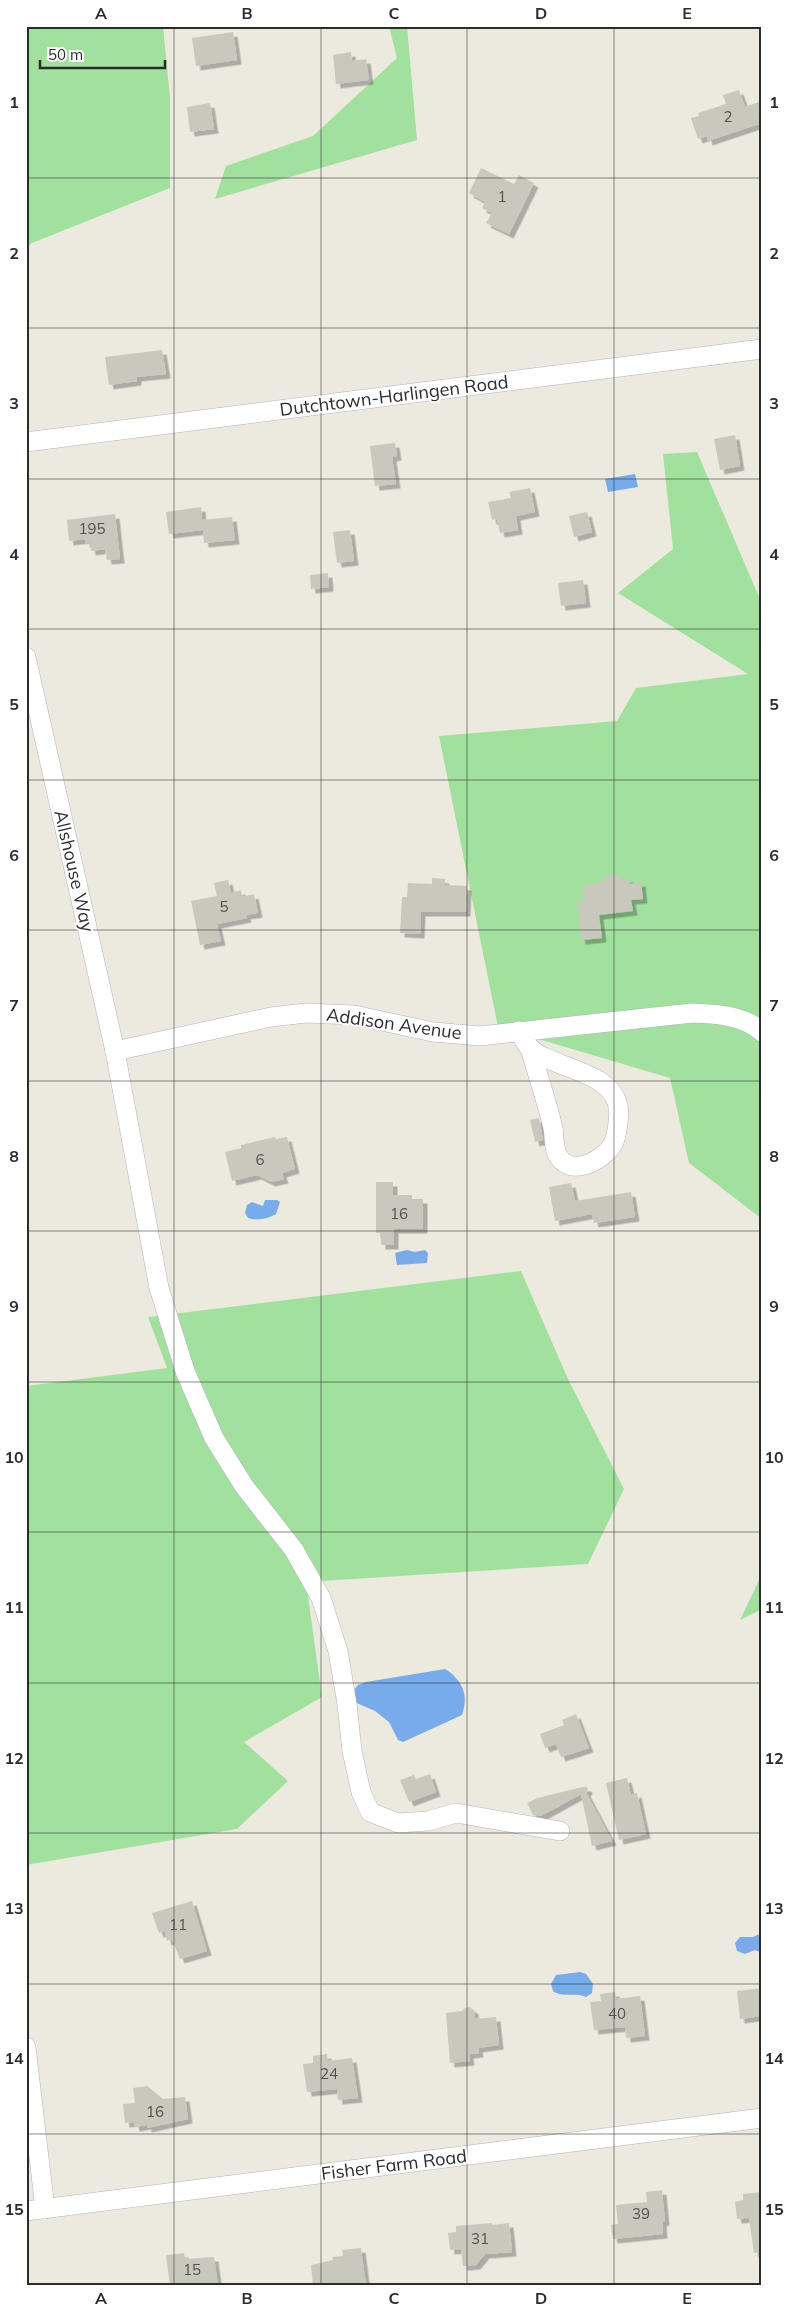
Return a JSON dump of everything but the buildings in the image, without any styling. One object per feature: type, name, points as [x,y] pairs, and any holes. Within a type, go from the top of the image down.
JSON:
[{"type":"street","name":"Dutchtown-Harlingen Road","points":[[26,442],[762,349]]},
{"type":"street","name":"Allshouse Way","points":[[26,657],[115,1051],[160,1288],[185,1371],[214,1438],[244,1486],[294,1550],[321,1598],[338,1651],[347,1704],[352,1751],[361,1792],[370,1812],[398,1824],[428,1821],[456,1813],[560,1831]]},
{"type":"street","name":"Addison Avenue","points":[[115,1051],[271,1017],[306,1012],[354,1015],[456,1036],[480,1036],[692,1012],[717,1014],[752,1022],[762,1032]]},
{"type":"street","points":[[519,1031],[530,1048],[553,1126],[557,1154],[565,1163],[575,1166],[588,1165],[613,1144],[618,1106],[607,1087],[576,1068],[530,1048]]},
{"type":"street","points":[[26,2047],[45,2209]]},
{"type":"street","name":"Fisher Farm Road","points":[[26,2212],[762,2118]]},
{"type":"green space","points":[[26,26],[163,26],[170,98],[170,188],[32,243],[26,248]]},
{"type":"green space","points":[[389,26],[407,26],[417,140],[215,199],[226,166],[313,136],[397,58]]},
{"type":"green space","points":[[697,452],[762,604],[762,1219],[689,1163],[670,1078],[498,1027],[439,736],[617,721],[636,688],[748,674],[618,593],[673,549],[663,454]]},
{"type":"green space","points":[[521,1271],[568,1379],[624,1489],[588,1564],[306,1582],[322,1697],[244,1742],[288,1781],[237,1829],[26,1865],[26,1386],[167,1368],[148,1317]]},
{"type":"green space","points":[[762,1574],[762,1609],[740,1620]]},
{"type":"water","points":[[635,474],[638,487],[608,492],[605,479]]},
{"type":"water","points":[[265,1200],[277,1200],[280,1202],[276,1214],[262,1219],[248,1218],[245,1213],[247,1205],[252,1202],[263,1206]]},
{"type":"water","points":[[407,1250],[415,1252],[425,1250],[428,1253],[427,1263],[397,1265],[395,1253]]},
{"type":"water","points":[[445,1669],[456,1678],[463,1689],[465,1701],[462,1715],[403,1742],[398,1740],[389,1722],[375,1711],[352,1701],[350,1695],[358,1685],[366,1682]]},
{"type":"water","points":[[762,1933],[762,1953],[755,1950],[745,1954],[737,1951],[735,1943],[740,1937],[753,1937]]},
{"type":"water","points":[[580,1972],[586,1974],[593,1984],[592,1993],[586,1997],[561,1994],[553,1991],[551,1984],[556,1975]]}]
